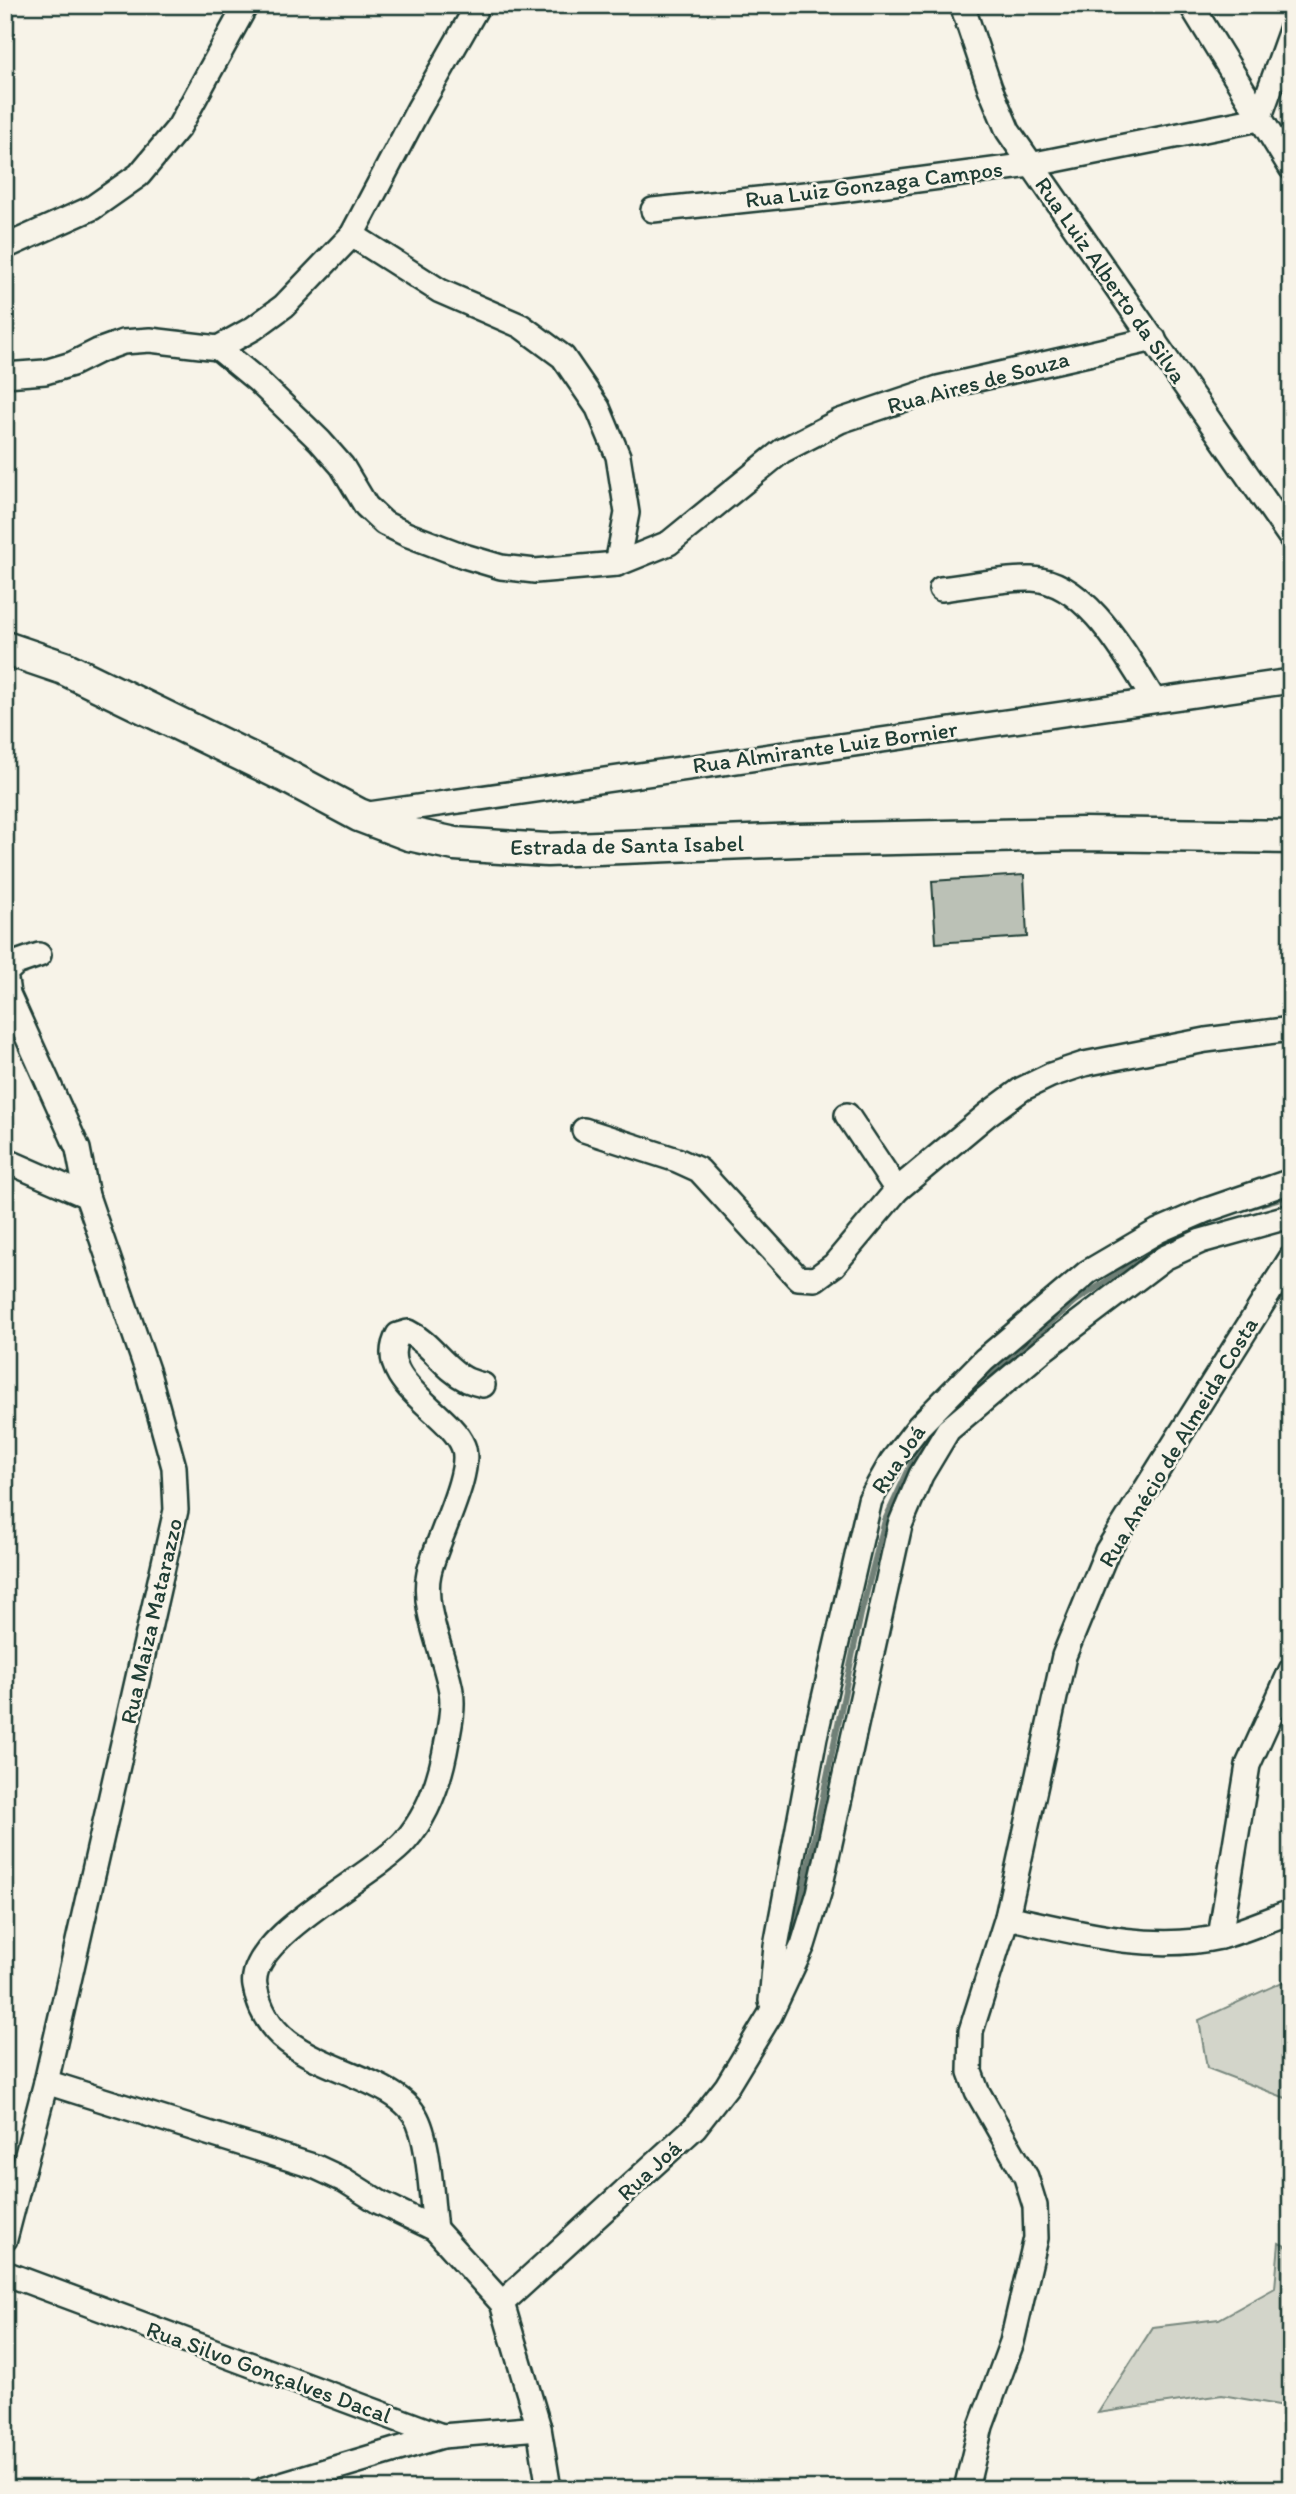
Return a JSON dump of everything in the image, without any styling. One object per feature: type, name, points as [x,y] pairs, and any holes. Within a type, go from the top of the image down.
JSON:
[{"type":"main road","name":"Estrada de Santa Isabel","points":[[5,648],[64,668],[284,775],[359,815],[409,834],[455,844],[547,850],[798,840],[1069,834],[1291,837]]},
{"type":"street","points":[[5,247],[92,208],[139,175],[179,127],[246,5]]},
{"type":"street","points":[[5,375],[54,369],[123,342],[150,340],[218,348],[254,328],[284,306],[352,235],[418,110],[478,5]]},
{"type":"street","name":"Rua Luiz Alberto da Silva","points":[[962,5],[990,88],[1008,131],[1291,538]]},
{"type":"street","points":[[1191,5],[1291,167]]},
{"type":"street","points":[[1259,119],[1291,30]]},
{"type":"street","name":"Rua Luiz Gonzaga Campos","points":[[653,210],[834,191],[1030,165],[1259,119]]},
{"type":"street","points":[[352,235],[440,291],[521,326],[563,357],[598,408],[618,456],[627,513],[617,564]]},
{"type":"street","name":"Rua Aires de Souza","points":[[218,348],[258,381],[320,442],[342,466],[366,506],[384,523],[464,556],[501,567],[536,571],[617,564],[669,543],[782,451],[840,421],[938,388],[1154,339]]},
{"type":"street","points":[[941,589],[1032,579],[1048,582],[1065,590],[1095,614],[1154,700]]},
{"type":"street","name":"Rua Almirante Luiz Bornier","points":[[359,815],[1291,681]]},
{"type":"street","name":"Rua Maiza Matarazzo","points":[[5,2239],[46,2082],[176,1510],[174,1467],[148,1373],[87,1196],[78,1150],[9,994],[5,973],[16,963],[39,955]]},
{"type":"street","points":[[584,1130],[677,1160],[699,1170],[798,1278],[815,1279],[834,1265],[897,1189],[1022,1089],[1051,1075],[1084,1064],[1291,1028]]},
{"type":"street","points":[[847,1115],[897,1189]]},
{"type":"street","points":[[5,1160],[87,1196]]},
{"type":"street","name":"Rua Joá","points":[[770,2015],[776,1946],[815,1737],[870,1500],[892,1461],[919,1426],[984,1360],[1088,1272],[1158,1231],[1204,1211],[1291,1181]]},
{"type":"street","name":"Rua Joá","points":[[502,2303],[695,2127],[727,2086],[770,2015],[803,1945],[820,1893],[900,1525],[921,1475],[948,1430],[1044,1349],[1164,1258],[1201,1241],[1291,1216]]},
{"type":"street","name":"Rua Anécio de Almeida Costa","points":[[966,2489],[981,2426],[1012,2342],[1036,2238],[1035,2206],[1026,2177],[977,2091],[970,2072],[970,2044],[977,2007],[1007,1917],[1065,1656],[1108,1550],[1291,1258]]},
{"type":"street","points":[[435,2229],[423,2136],[415,2114],[396,2095],[298,2050],[275,2033],[261,2013],[254,1982],[264,1954],[279,1939],[405,1843],[433,1799],[447,1740],[452,1695],[429,1602],[428,1574],[463,1474],[465,1449],[455,1431],[411,1390],[394,1363],[393,1345],[398,1335],[408,1332],[434,1349],[466,1380],[483,1385]]},
{"type":"street","points":[[1220,1937],[1248,1765],[1283,1701],[1291,1670]]},
{"type":"street","points":[[1007,1917],[1129,1941],[1189,1941],[1220,1937],[1291,1912]]},
{"type":"street","points":[[46,2082],[316,2167],[435,2229],[502,2303],[538,2428],[549,2489]]},
{"type":"street","name":"Rua Silvo Gonçalves Dacal","points":[[5,2273],[442,2436],[538,2428]]},
{"type":"street","points":[[277,2487],[442,2436]]},
{"type":"shaded area","points":[[1291,1978],[1291,2100],[1207,2068],[1199,2020]]},
{"type":"shaded area","points":[[1279,2243],[1291,2249],[1291,2406],[1222,2395],[1098,2413],[1153,2327],[1219,2319],[1275,2288]]},
{"type":"building","points":[[1024,875],[1027,937],[936,943],[932,881]]},
{"type":"waterway","points":[[1246,1208],[1291,1195]]},
{"type":"waterway","points":[[960,1399],[1076,1301],[1180,1233]]},
{"type":"waterway","points":[[792,1944],[861,1614],[885,1520],[916,1454],[943,1417]]}]
